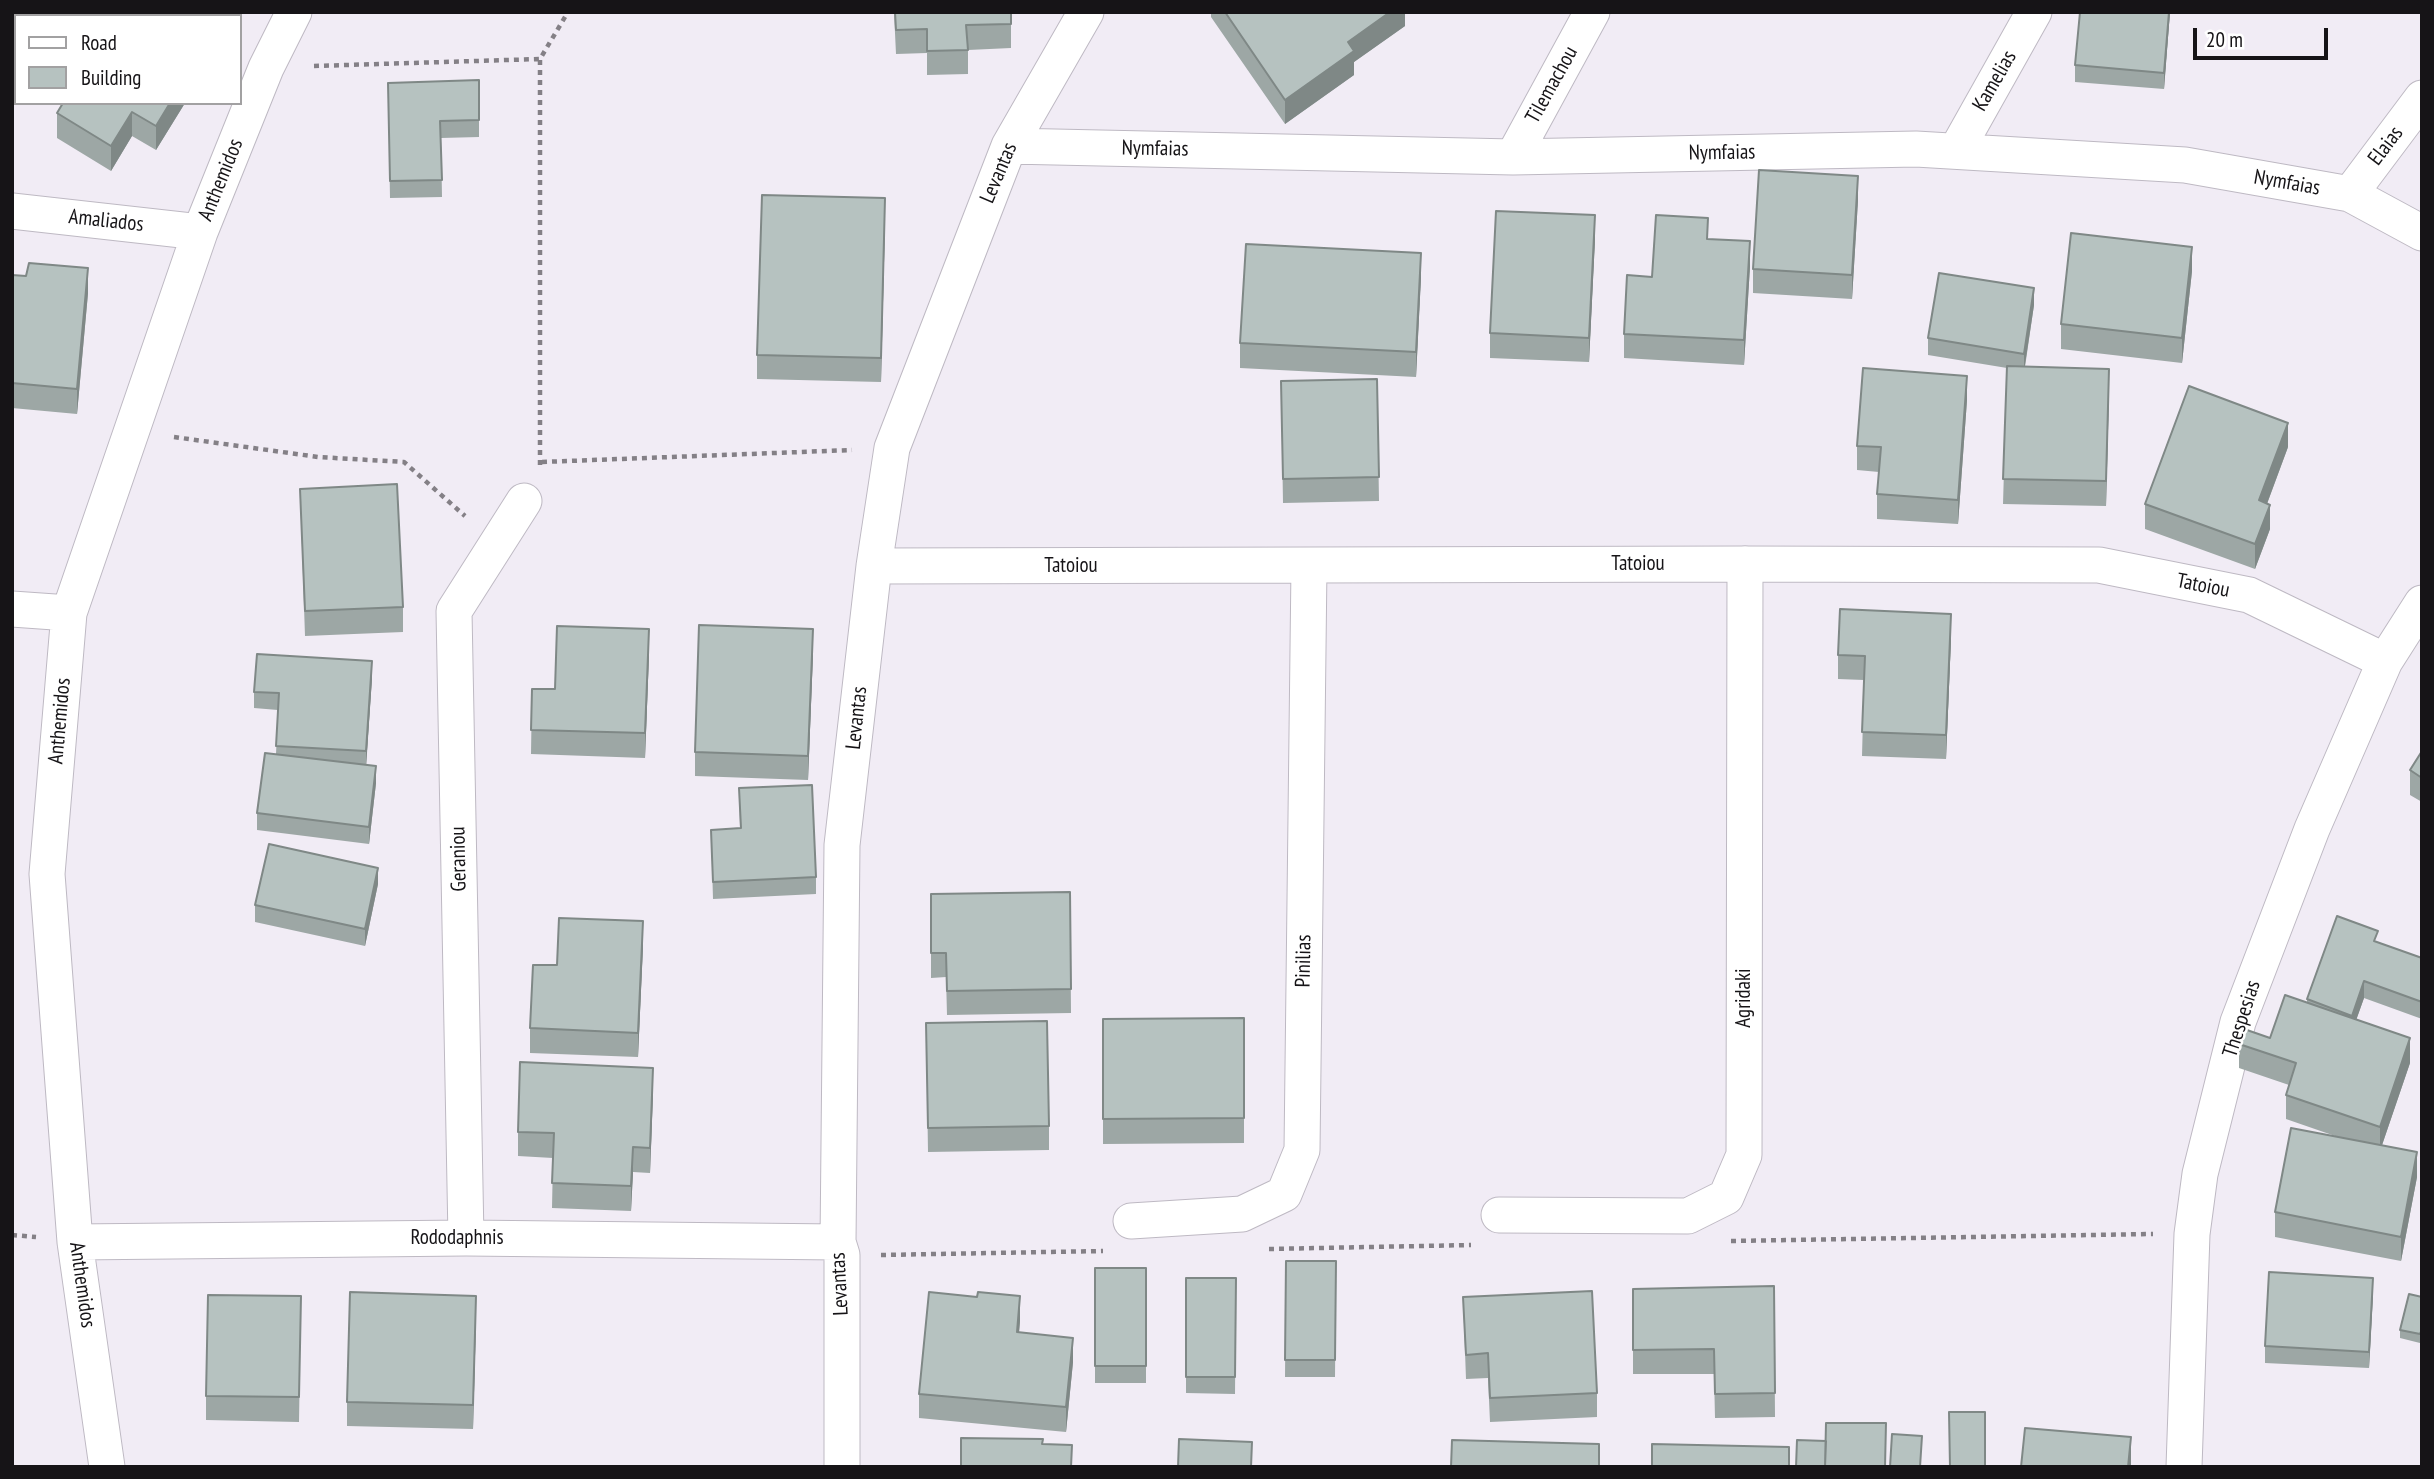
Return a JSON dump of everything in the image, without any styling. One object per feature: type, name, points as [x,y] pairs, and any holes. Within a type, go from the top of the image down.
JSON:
[{"type":"street","name":"Anthemidos","points":[[107,1467],[75,1242],[47,874],[69,613],[200,232],[266,68],[294,12]]},
{"type":"street","name":"Levantas","points":[[842,1467],[842,1255],[838,1242],[842,845],[874,566],[892,448],[1009,146],[1086,12]]},
{"type":"street","name":"Tilemachou","points":[[1513,158],[1592,12]]},
{"type":"street","name":"Kamelias","points":[[1956,151],[2035,12]]},
{"type":"street","name":"Elaias","points":[[2350,194],[2422,98]]},
{"type":"street","name":"Nymfaias","points":[[1009,146],[1513,158],[1916,149],[2185,165],[2350,194],[2422,233]]},
{"type":"street","name":"Amaliados","points":[[12,211],[200,232]]},
{"type":"street","name":"Geraniou","points":[[466,1238],[454,611],[524,501]]},
{"type":"street","name":"Agridaki","points":[[1499,1215],[1688,1216],[1726,1196],[1744,1156],[1745,564]]},
{"type":"street","name":"Tatoiou","points":[[874,566],[2099,565],[2249,595],[2385,661]]},
{"type":"street","name":"Pinilias","points":[[1131,1221],[1242,1214],[1284,1194],[1302,1150],[1309,566]]},
{"type":"street","name":"Thespesias","points":[[2184,1467],[2192,1234],[2200,1174],[2238,1022],[2312,829],[2385,661],[2422,603]]},
{"type":"street","points":[[12,609],[69,613]]},
{"type":"street","name":"Rododaphnis","points":[[75,1242],[466,1238],[838,1242]]},
{"type":"path","points":[[524,501],[542,462],[540,58],[568,12]]},
{"type":"path","points":[[266,68],[540,58]]},
{"type":"path","points":[[131,432],[318,457],[404,462],[497,543]]},
{"type":"path","points":[[542,462],[892,448]]},
{"type":"building","points":[[184,12],[187,14],[118,14]]},
{"type":"building","points":[[895,12],[1011,12],[1011,24],[966,25],[968,50],[927,51],[927,29],[896,30]]},
{"type":"building","points":[[1225,12],[1390,12],[1348,42],[1354,51],[1285,100]]},
{"type":"building","points":[[2080,12],[2169,12],[2164,73],[2075,65]]},
{"type":"building","points":[[479,80],[479,120],[440,121],[442,180],[390,181],[388,83]]},
{"type":"building","points":[[62,105],[169,105],[156,126],[132,112],[111,146],[57,113]]},
{"type":"building","points":[[1759,170],[1858,176],[1852,275],[1753,269]]},
{"type":"building","points":[[762,195],[885,198],[881,358],[757,355]]},
{"type":"building","points":[[1496,211],[1595,215],[1589,338],[1490,333]]},
{"type":"building","points":[[1656,215],[1708,218],[1707,239],[1750,241],[1744,340],[1624,334],[1627,275],[1652,277]]},
{"type":"building","points":[[2071,233],[2192,247],[2182,338],[2061,324]]},
{"type":"building","points":[[1246,244],[1421,253],[1416,352],[1240,343]]},
{"type":"building","points":[[29,263],[88,268],[77,389],[12,383],[12,275],[26,276]]},
{"type":"building","points":[[1939,273],[2034,288],[2024,354],[1928,338]]},
{"type":"building","points":[[2007,366],[2109,369],[2106,481],[2003,479]]},
{"type":"building","points":[[1863,368],[1967,376],[1958,500],[1877,494],[1881,447],[1857,446]]},
{"type":"building","points":[[1377,379],[1379,477],[1283,479],[1281,381]]},
{"type":"building","points":[[2189,386],[2288,423],[2259,500],[2270,505],[2255,544],[2145,504]]},
{"type":"building","points":[[397,484],[403,607],[305,611],[300,489]]},
{"type":"building","points":[[1840,609],[1951,614],[1946,735],[1862,732],[1865,656],[1838,655]]},
{"type":"building","points":[[699,625],[813,629],[808,756],[695,752]]},
{"type":"building","points":[[557,626],[649,629],[645,733],[531,730],[532,689],[555,689]]},
{"type":"building","points":[[257,654],[372,661],[366,751],[276,746],[279,693],[254,692]]},
{"type":"building","points":[[2422,751],[2422,778],[2410,770]]},
{"type":"building","points":[[265,753],[376,766],[369,827],[257,813]]},
{"type":"building","points":[[812,785],[816,877],[713,882],[711,830],[741,828],[739,788]]},
{"type":"building","points":[[269,844],[378,868],[365,929],[255,905]]},
{"type":"building","points":[[1070,892],[1071,989],[947,991],[946,953],[931,953],[931,894]]},
{"type":"building","points":[[2337,916],[2378,931],[2374,941],[2422,958],[2422,1002],[2364,981],[2352,1016],[2307,999]]},
{"type":"building","points":[[559,918],[643,921],[638,1033],[530,1028],[533,965],[557,965]]},
{"type":"building","points":[[2285,995],[2410,1038],[2380,1127],[2286,1095],[2296,1063],[2239,1044],[2244,1029],[2270,1038]]},
{"type":"building","points":[[1244,1018],[1244,1118],[1103,1119],[1103,1019]]},
{"type":"building","points":[[1047,1021],[1049,1126],[928,1128],[926,1023]]},
{"type":"building","points":[[520,1062],[653,1068],[650,1148],[633,1147],[631,1186],[552,1183],[554,1133],[518,1132]]},
{"type":"building","points":[[2291,1128],[2417,1152],[2401,1237],[2275,1212]]},
{"type":"building","points":[[1286,1261],[1336,1261],[1335,1360],[1285,1360]]},
{"type":"building","points":[[1095,1268],[1146,1268],[1146,1366],[1095,1366]]},
{"type":"building","points":[[2269,1272],[2373,1278],[2369,1352],[2265,1346]]},
{"type":"building","points":[[1186,1278],[1236,1278],[1235,1377],[1186,1377]]},
{"type":"building","points":[[1774,1286],[1775,1393],[1715,1394],[1714,1349],[1633,1350],[1633,1289]]},
{"type":"building","points":[[1592,1291],[1597,1393],[1490,1398],[1488,1353],[1466,1355],[1463,1297]]},
{"type":"building","points":[[350,1292],[476,1296],[473,1405],[347,1402]]},
{"type":"building","points":[[929,1292],[977,1297],[978,1292],[1020,1296],[1017,1332],[1073,1338],[1066,1407],[919,1394]]},
{"type":"building","points":[[2409,1294],[2422,1297],[2420,1334],[2400,1330]]},
{"type":"building","points":[[208,1295],[301,1296],[299,1397],[206,1396]]},
{"type":"building","points":[[1949,1412],[1985,1412],[1985,1467],[1950,1467]]},
{"type":"building","points":[[1826,1423],[1886,1423],[1885,1467],[1825,1467]]},
{"type":"building","points":[[2025,1428],[2131,1437],[2128,1467],[2021,1467]]},
{"type":"building","points":[[1892,1434],[1922,1436],[1920,1467],[1890,1467]]},
{"type":"building","points":[[961,1438],[1043,1439],[1042,1444],[1072,1445],[1071,1467],[961,1467]]},
{"type":"building","points":[[1179,1439],[1252,1442],[1251,1467],[1178,1467]]},
{"type":"building","points":[[1452,1440],[1599,1444],[1599,1467],[1451,1467]]},
{"type":"building","points":[[1797,1440],[1826,1441],[1825,1467],[1796,1467]]},
{"type":"building","points":[[1652,1444],[1789,1447],[1789,1467],[1652,1467]]}]
